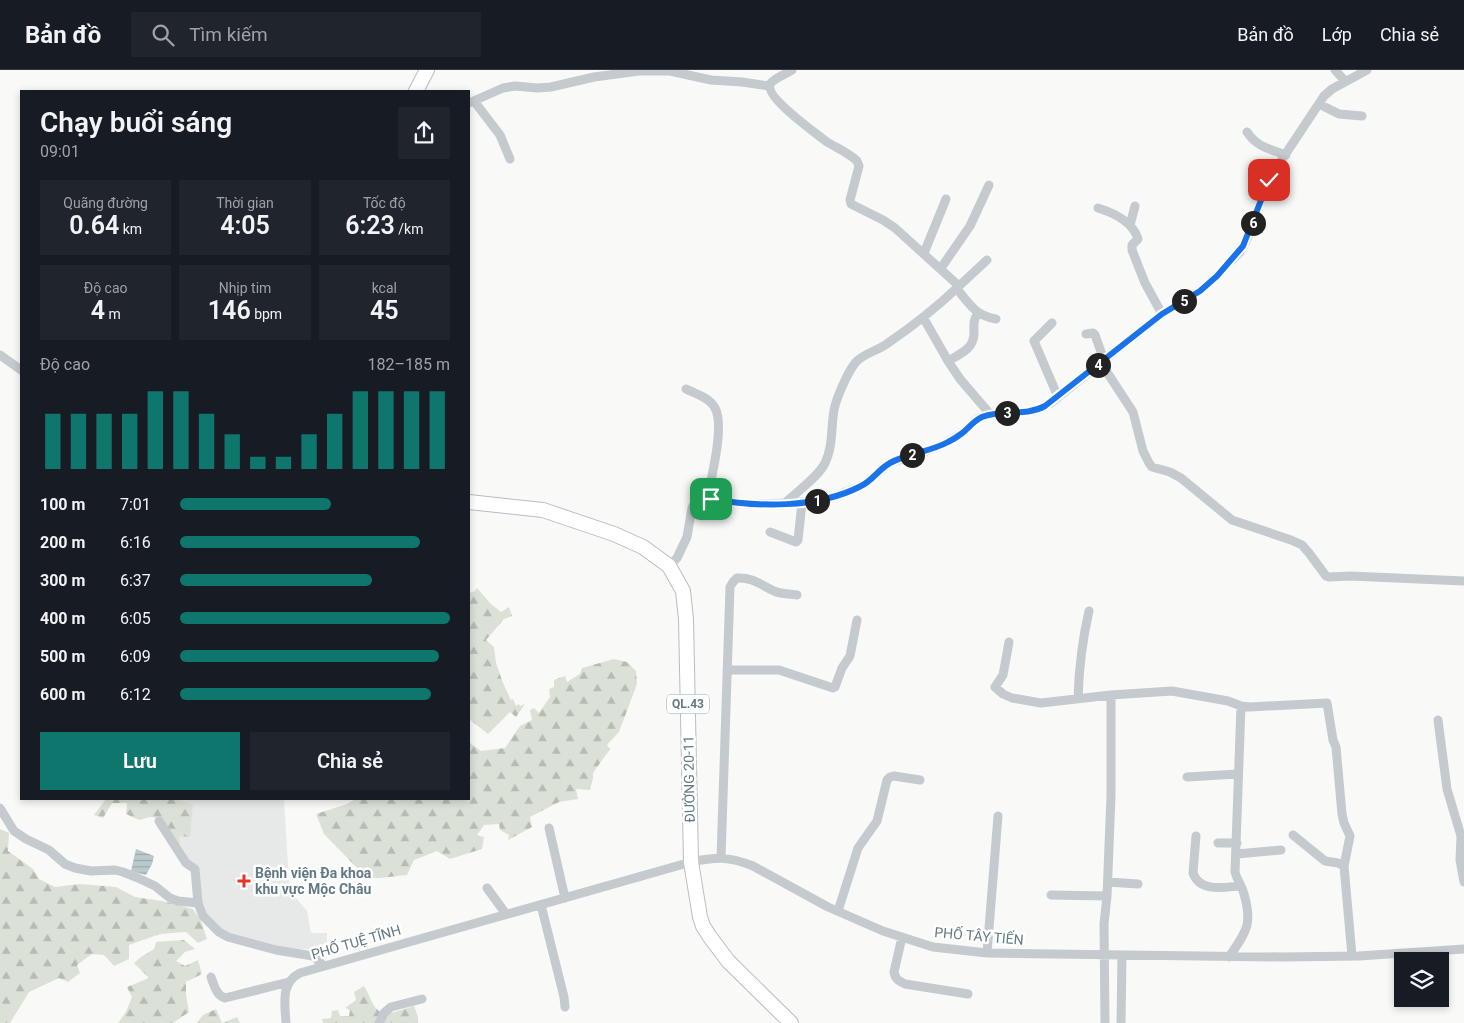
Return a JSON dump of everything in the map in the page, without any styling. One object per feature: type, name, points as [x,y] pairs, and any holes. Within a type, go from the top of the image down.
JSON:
[{"type":"highway","points":[[417,90],[427,70]]},
{"type":"highway","name":"ĐƯỜNG 20-11","points":[[470,503],[535,508],[552,513],[621,537],[643,547],[669,566],[683,591],[686,619],[691,862],[700,917],[703,926],[728,961],[791,1023]]},
{"type":"street","points":[[769,86],[774,80],[792,70]]},
{"type":"street","points":[[1335,70],[1345,81]]},
{"type":"street","points":[[669,566],[677,558],[687,537],[692,508],[695,502],[701,499],[747,504],[828,499],[863,485],[890,463],[938,447],[961,434],[977,419],[990,414],[1034,411],[1058,397],[1162,314],[1204,288],[1240,252],[1247,239],[1264,190],[1274,171],[1328,91],[1367,70]]},
{"type":"street","points":[[510,159],[500,135],[471,102],[503,88],[515,86],[552,87],[594,77],[640,71],[670,71],[711,80],[769,86]]},
{"type":"street","points":[[769,86],[772,95],[783,107],[826,141],[856,161],[859,166],[850,200],[851,204],[889,223],[941,268],[978,313],[996,320]]},
{"type":"street","points":[[1319,104],[1339,114],[1362,116]]},
{"type":"street","points":[[1247,132],[1258,144],[1286,155]]},
{"type":"street","points":[[941,268],[970,226],[990,185]]},
{"type":"street","points":[[924,253],[946,199]]},
{"type":"street","points":[[1130,225],[1135,206]]},
{"type":"street","points":[[1098,208],[1119,217],[1134,230],[1138,239],[1132,245],[1132,250],[1145,283],[1162,314]]},
{"type":"street","points":[[785,503],[819,472],[825,464],[829,453],[834,409],[838,396],[855,364],[862,357],[886,345],[923,317],[987,260]]},
{"type":"street","points":[[948,361],[966,351],[972,344],[974,334],[973,321],[978,313]]},
{"type":"street","points":[[923,317],[948,361],[965,385],[990,414]]},
{"type":"street","points":[[1052,323],[1034,341],[1058,397]]},
{"type":"street","points":[[1086,334],[1093,332],[1095,334],[1102,362],[1133,412],[1143,451],[1149,464],[1152,467],[1175,474],[1232,520],[1302,545],[1329,578],[1350,576],[1464,581]]},
{"type":"street","points":[[0,355],[20,369]]},
{"type":"street","points":[[686,390],[712,403],[716,408],[718,416],[717,450],[707,499]]},
{"type":"street","points":[[770,532],[796,542],[798,540],[802,502]]},
{"type":"street","points":[[720,858],[730,588],[732,582],[737,578],[743,578],[756,581],[778,593],[797,595]]},
{"type":"street","points":[[1078,698],[1081,651],[1089,611]]},
{"type":"street","points":[[727,670],[779,670],[833,688],[850,656],[858,620]]},
{"type":"street","points":[[1009,642],[1002,675],[995,687],[1003,694],[1025,701],[1041,702],[1172,691],[1228,701],[1241,706],[1257,707],[1327,703],[1333,740],[1336,747],[1342,814],[1350,836],[1344,866],[1352,956]]},
{"type":"street","points":[[1105,1023],[1104,924],[1112,796],[1111,695]]},
{"type":"street","points":[[1229,957],[1249,924],[1245,896],[1237,881],[1235,872],[1241,706]]},
{"type":"street","points":[[1438,720],[1447,789],[1461,836],[1460,860],[1464,882]]},
{"type":"street","points":[[1187,777],[1238,774]]},
{"type":"street","points":[[838,911],[855,855],[877,821],[886,780],[890,776],[894,776],[920,780]]},
{"type":"street","points":[[0,808],[14,831],[49,850],[66,864],[91,871],[115,870],[122,872],[155,886],[170,898],[198,904]]},
{"type":"street","points":[[987,953],[998,816]]},
{"type":"street","points":[[159,822],[186,863],[195,869],[198,904],[204,916],[218,932],[228,937],[276,950],[312,956],[324,966]]},
{"type":"street","points":[[549,828],[565,898]]},
{"type":"street","points":[[1196,836],[1193,873],[1195,879],[1211,887],[1240,886]]},
{"type":"street","points":[[1293,836],[1325,861],[1344,866]]},
{"type":"street","points":[[1218,843],[1237,844]]},
{"type":"street","points":[[1236,854],[1281,850]]},
{"type":"street","name":"PHỐ TÂY TIẾN","points":[[691,862],[720,858],[742,862],[838,911],[883,931],[933,947],[987,953],[1229,957],[1352,956],[1464,949]]},
{"type":"street","points":[[486,888],[506,914],[691,862]]},
{"type":"street","points":[[1108,882],[1138,884]]},
{"type":"street","points":[[1052,895],[1107,896]]},
{"type":"street","points":[[541,905],[565,1007]]},
{"type":"street","name":"PHỐ TUỆ TĨNH","points":[[210,977],[217,992],[225,998],[289,982],[300,973],[506,914]]},
{"type":"street","points":[[902,937],[894,972],[898,981],[905,984],[968,994]]},
{"type":"street","points":[[1121,1023],[1122,955]]},
{"type":"street","points":[[286,1023],[284,996],[289,982]]},
{"type":"street","points":[[379,1023],[384,1013],[391,1008],[422,999]]},
{"type":"shaded area","name":"Bệnh viện Đa khoa khu vực Mộc Châu","points":[[165,800],[284,800],[290,897],[297,899],[307,911],[311,933],[327,933],[327,950],[278,948],[219,929],[205,915],[200,895],[199,867],[185,857],[180,849]]},
{"type":"shaded area","points":[[136,849],[154,856],[146,875],[131,871]]},
{"type":"green space","points":[[477,588],[501,612],[509,607],[512,616],[504,619],[486,640],[494,647],[496,663],[511,700],[513,699],[516,706],[525,704],[516,717],[510,712],[488,734],[470,720],[470,593]]},
{"type":"green space","points":[[614,659],[627,662],[636,671],[637,684],[619,732],[607,745],[610,749],[593,773],[590,790],[576,789],[578,799],[559,802],[530,817],[532,827],[508,840],[509,835],[500,830],[499,824],[484,825],[477,835],[484,837],[482,849],[450,859],[437,851],[414,860],[407,875],[361,878],[359,870],[324,834],[316,814],[347,804],[353,800],[470,800],[470,743],[481,751],[505,748],[520,726],[532,720],[530,710],[534,708],[539,713],[550,697],[549,689],[554,687],[554,680],[565,676],[567,682],[580,674],[582,668]]},
{"type":"green space","points":[[105,800],[178,800],[193,805],[190,837],[179,836],[180,849],[160,818],[150,817],[139,820],[126,814],[127,803],[112,803],[103,818],[94,815]]},
{"type":"green space","points":[[0,829],[9,833],[8,851],[33,869],[39,879],[55,887],[80,884],[116,887],[135,897],[162,901],[193,909],[201,921],[207,939],[198,943],[186,932],[160,934],[129,945],[129,959],[114,966],[104,955],[92,954],[77,965],[80,973],[68,982],[59,978],[29,992],[10,1023],[0,1023]]},
{"type":"green space","points":[[184,940],[195,949],[185,952],[176,961],[185,966],[198,960],[202,974],[186,982],[189,1012],[173,1023],[118,1023],[126,1012],[132,997],[127,987],[149,978],[134,963],[154,949],[156,942]]},
{"type":"green space","points":[[364,986],[378,1010],[388,1014],[414,1006],[418,1023],[323,1023],[322,1019],[331,1018],[332,1011],[338,1010],[340,1016],[349,1016],[350,1010],[345,1008],[356,1000],[354,992]]},
{"type":"green space","points":[[216,1009],[222,1023],[197,1023],[203,1015]]},
{"type":"green space","points":[[237,1017],[240,1023],[222,1023]]},
{"type":"place","name":"Bệnh viện Đa khoa khu vực Mộc Châu","points":[[244,881]]},
{"type":"route","points":[[711,499],[747,504],[793,503],[828,499],[863,485],[885,466],[898,459],[938,447],[961,434],[977,419],[990,414],[1040,409],[1058,397],[1162,314],[1200,291],[1217,276],[1240,252],[1247,239],[1269,180]]}]
